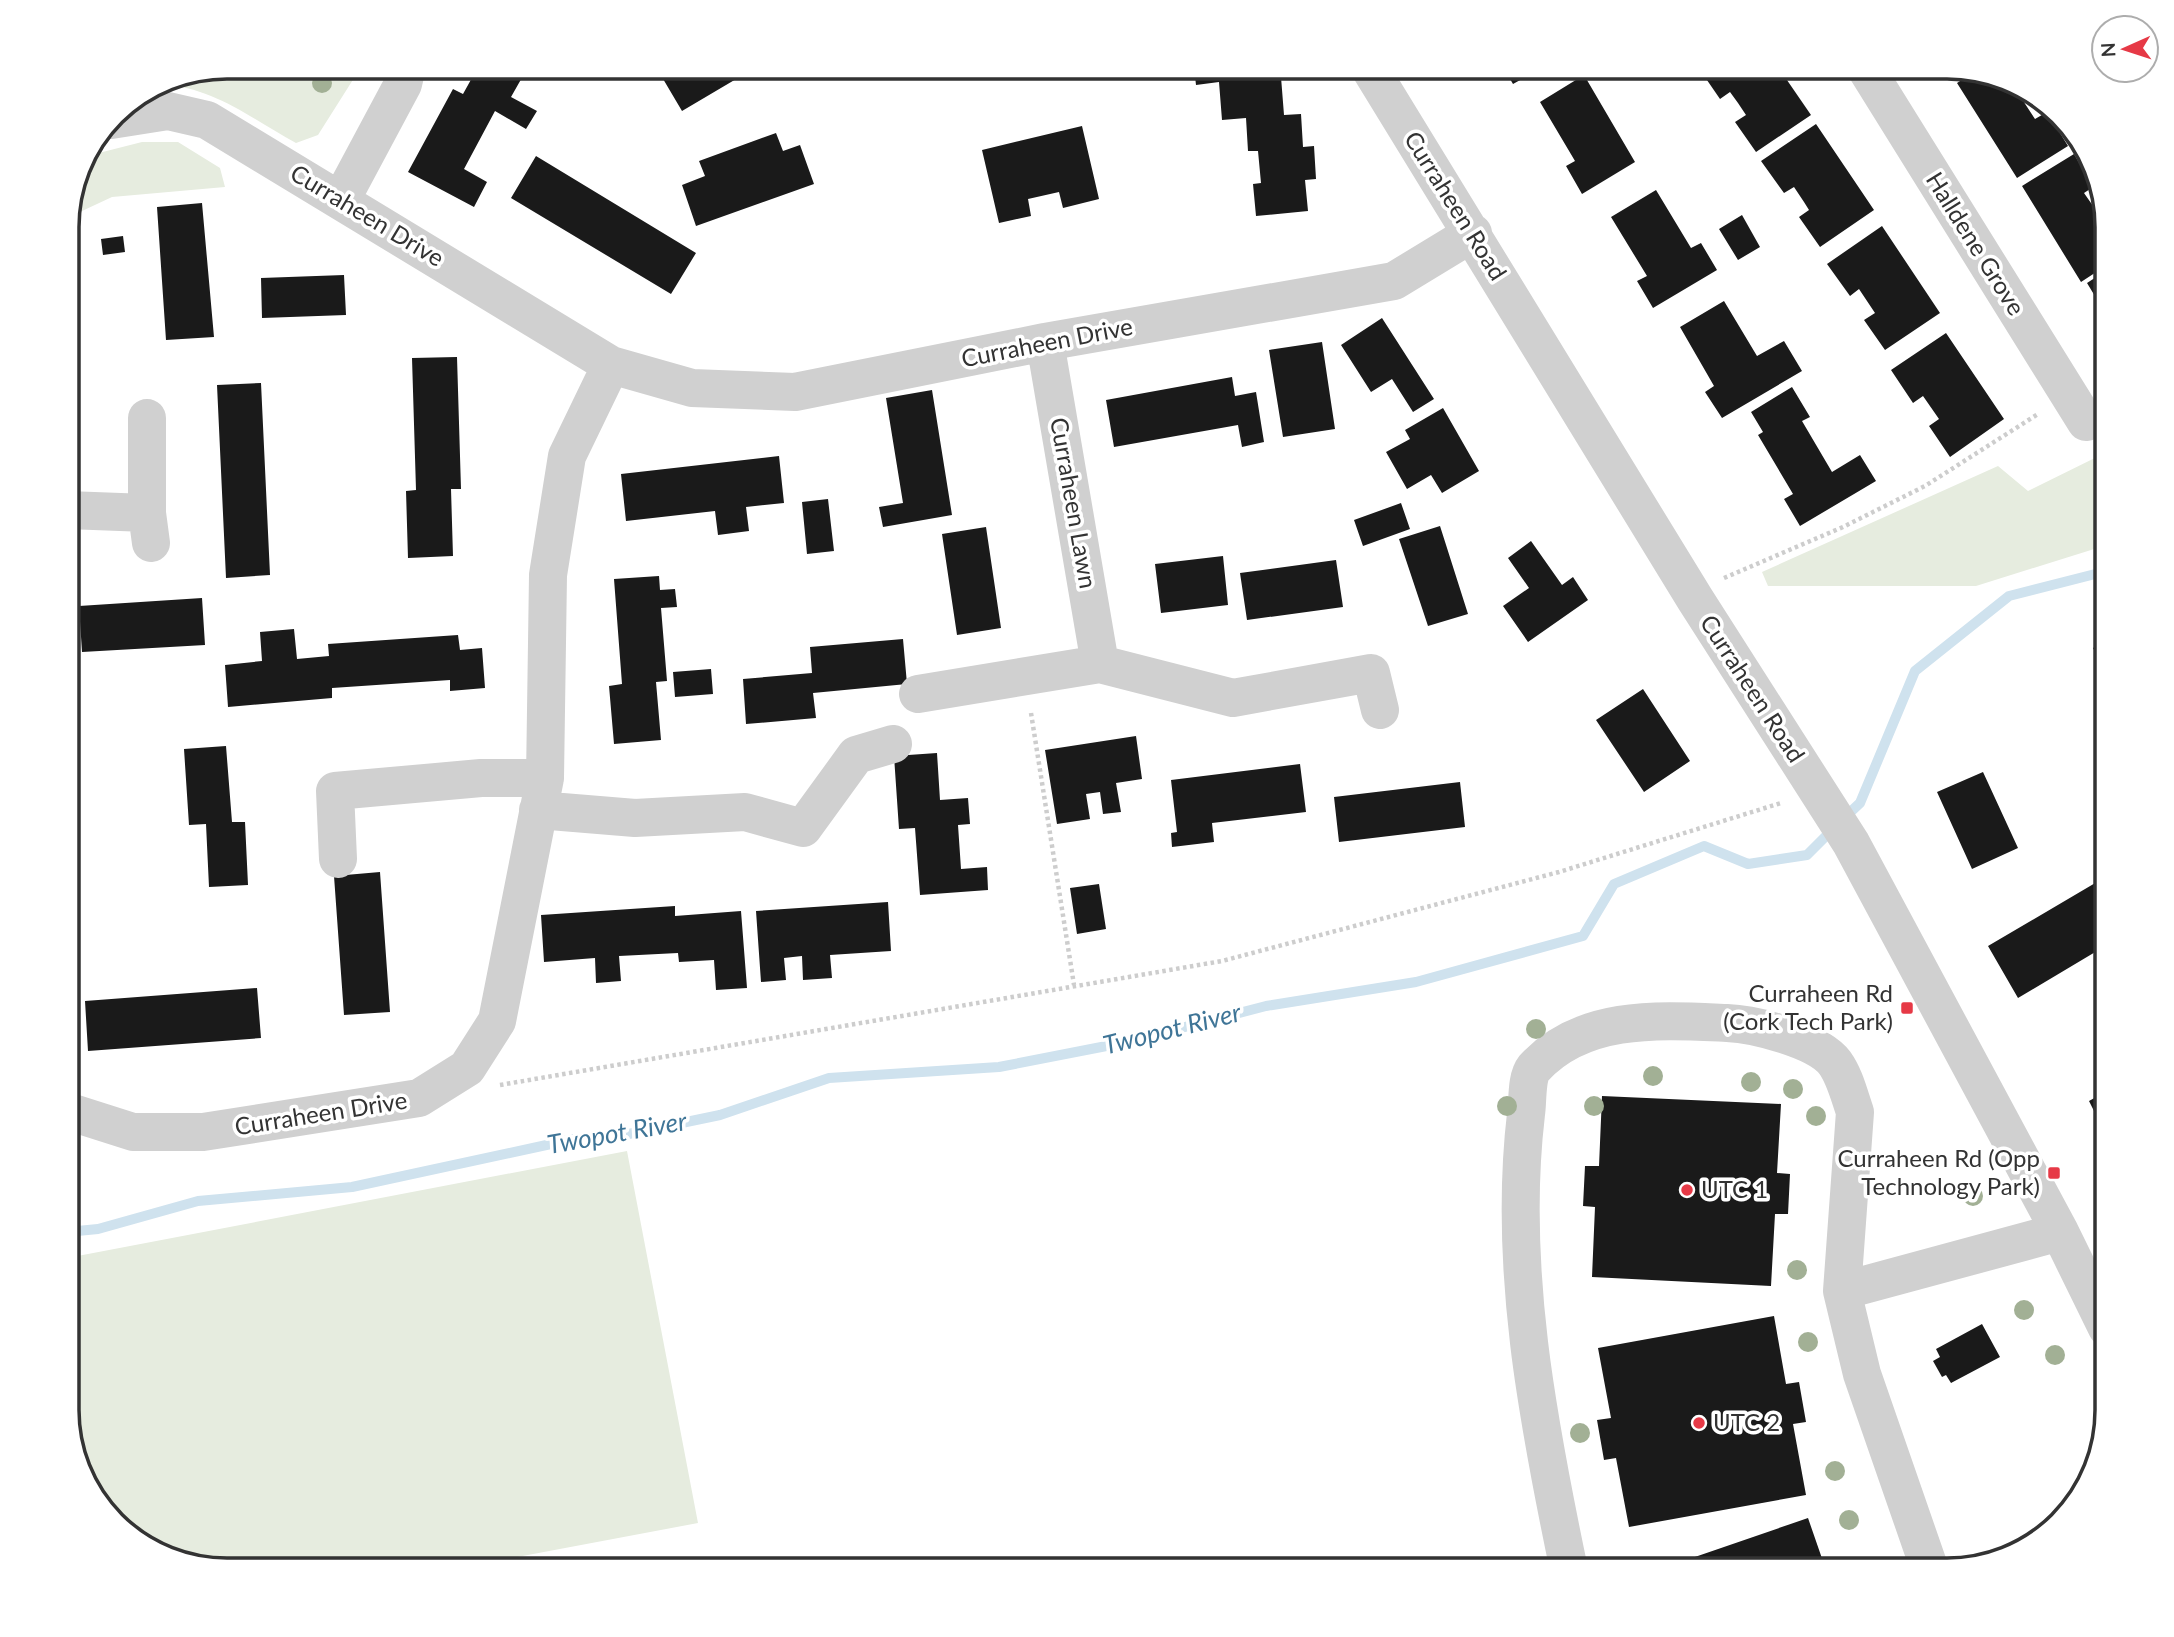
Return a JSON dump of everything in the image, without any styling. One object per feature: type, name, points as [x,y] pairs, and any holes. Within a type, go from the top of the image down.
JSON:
[{"type":"street","points":[[341,200],[404,79]]},
{"type":"street","name":"Curraheen Road","points":[[1377,79],[1695,599],[1851,843],[2095,1302]]},
{"type":"street","name":"Halldene Grove","points":[[1873,79],[2077,408]]},
{"type":"street","name":"Curraheen Drive","points":[[127,117],[168,111],[207,120],[611,365],[692,388],[795,392],[1045,342],[1394,281],[1472,233]]},
{"type":"street","name":"Curraheen Lawn","points":[[1045,342],[1100,664]]},
{"type":"street","name":"Curraheen Drive","points":[[79,1115],[133,1132],[203,1132],[419,1098],[467,1068],[497,1021],[542,794],[548,575],[566,456],[611,365]]},
{"type":"street","points":[[79,513],[149,528],[147,418]]},
{"type":"street","points":[[918,694],[1100,664],[1233,698],[1371,673],[1380,710]]},
{"type":"street","points":[[338,859],[335,791],[481,778],[635,818],[745,812],[803,828],[856,755],[894,744]]},
{"type":"street","points":[[1567,1558],[1544,1433],[1521,1258],[1519,1172],[1531,1071],[1551,1052],[1578,1035],[1655,1022],[1739,1024],[1765,1029],[1791,1036],[1833,1060],[1854,1112],[1842,1291],[1862,1374],[1926,1558]]},
{"type":"street","points":[[1842,1291],[2060,1232]]},
{"type":"path","points":[[1695,599],[1727,576],[1843,527],[2077,408]]},
{"type":"path","points":[[1025,677],[1074,985]]},
{"type":"path","points":[[494,1086],[1222,961],[1559,872],[1817,790]]},
{"type":"shaded area","points":[[227,79],[353,79],[318,135],[296,143],[228,104],[179,87],[207,80]]},
{"type":"shaded area","points":[[142,142],[178,142],[220,168],[225,187],[112,197],[80,211],[90,170],[99,153]]},
{"type":"shaded area","points":[[2095,458],[2095,549],[1976,586],[1768,586],[1762,572],[1998,466],[2028,491]]},
{"type":"shaded area","points":[[627,1151],[698,1523],[513,1558],[217,1558],[179,1550],[161,1543],[129,1522],[115,1508],[99,1484],[87,1458],[79,1420],[79,1256]]},
{"type":"building","points":[[471,79],[521,79],[511,97],[537,111],[526,129],[495,111],[464,169],[487,182],[474,207],[408,172],[453,89],[463,94]]},
{"type":"building","points":[[663,79],[736,79],[682,111]]},
{"type":"building","points":[[1195,79],[1281,79],[1284,115],[1301,114],[1303,147],[1314,146],[1316,179],[1305,180],[1308,211],[1256,216],[1253,184],[1261,183],[1258,151],[1248,151],[1246,118],[1222,120],[1219,82],[1196,85]]},
{"type":"building","points":[[1577,79],[1586,79],[1635,162],[1582,194],[1566,166],[1575,161],[1540,102]]},
{"type":"building","points":[[1706,79],[1786,79],[1811,115],[1756,152],[1735,122],[1746,115],[1738,103],[1730,92],[1720,99]]},
{"type":"building","points":[[1962,80],[1976,82],[2013,94],[2023,100],[2035,119],[2043,114],[2052,122],[2068,146],[2017,178],[1957,83]]},
{"type":"building","points":[[1816,124],[1874,210],[1820,247],[1799,217],[1809,210],[1794,187],[1784,193],[1761,161]]},
{"type":"building","points":[[1082,126],[1099,199],[1063,208],[1059,192],[1028,199],[1031,216],[999,223],[982,150]]},
{"type":"building","points":[[776,133],[783,151],[800,145],[814,184],[696,226],[682,185],[705,176],[699,161]]},
{"type":"building","points":[[2074,154],[2090,188],[2084,193],[2094,207],[2095,273],[2081,282],[2022,186]]},
{"type":"building","points":[[536,156],[696,253],[671,294],[511,198]]},
{"type":"building","points":[[1656,190],[1691,248],[1701,243],[1717,270],[1653,308],[1637,281],[1647,276],[1611,217]]},
{"type":"building","points":[[202,203],[214,337],[166,340],[157,207]]},
{"type":"building","points":[[1742,215],[1760,247],[1738,260],[1719,229]]},
{"type":"building","points":[[1882,226],[1940,313],[1885,350],[1864,320],[1875,313],[1859,289],[1850,296],[1827,264]]},
{"type":"building","points":[[123,236],[125,252],[103,255],[101,239]]},
{"type":"building","points":[[344,275],[346,315],[262,318],[261,278]]},
{"type":"building","points":[[2095,278],[2095,296],[2087,283]]},
{"type":"building","points":[[1724,301],[1757,356],[1784,341],[1802,371],[1722,418],[1705,392],[1714,386],[1680,327]]},
{"type":"building","points":[[1382,318],[1434,399],[1413,412],[1392,379],[1371,392],[1341,345]]},
{"type":"building","points":[[1946,333],[2004,419],[1950,457],[1929,426],[1939,419],[1923,396],[1913,403],[1891,370]]},
{"type":"building","points":[[1322,342],[1335,429],[1283,437],[1269,350]]},
{"type":"building","points":[[457,357],[461,489],[451,489],[453,556],[408,558],[406,491],[416,490],[412,358]]},
{"type":"building","points":[[1232,377],[1235,396],[1256,392],[1264,442],[1242,447],[1238,425],[1114,447],[1106,400]]},
{"type":"building","points":[[261,383],[270,575],[226,578],[217,385]]},
{"type":"building","points":[[1792,387],[1810,417],[1802,421],[1832,472],[1860,455],[1876,481],[1800,526],[1784,499],[1793,494],[1758,435],[1763,432],[1751,412]]},
{"type":"building","points":[[932,390],[952,515],[883,527],[879,507],[903,503],[886,398]]},
{"type":"building","points":[[1443,408],[1479,471],[1442,493],[1431,475],[1407,489],[1386,452],[1410,439],[1405,430]]},
{"type":"building","points":[[779,456],[784,503],[746,507],[749,531],[718,535],[715,511],[626,521],[621,474]]},
{"type":"building","points":[[828,499],[834,551],[807,554],[802,502]]},
{"type":"building","points":[[1401,503],[1410,529],[1363,546],[1354,520]]},
{"type":"building","points":[[1440,526],[1468,614],[1428,626],[1399,539]]},
{"type":"building","points":[[986,527],[1001,628],[957,635],[942,534]]},
{"type":"building","points":[[1531,541],[1562,585],[1573,577],[1588,600],[1528,642],[1503,606],[1529,588],[1508,558]]},
{"type":"building","points":[[1223,556],[1228,605],[1161,613],[1155,564]]},
{"type":"building","points":[[1336,560],[1343,607],[1247,620],[1240,573]]},
{"type":"building","points":[[659,576],[660,590],[675,589],[677,607],[661,608],[667,681],[656,682],[661,740],[614,744],[609,686],[622,684],[614,579]]},
{"type":"building","points":[[202,598],[205,645],[82,652],[79,606]]},
{"type":"building","points":[[294,629],[297,659],[329,656],[328,644],[458,635],[460,650],[482,648],[485,688],[450,691],[450,680],[332,688],[332,698],[228,707],[225,665],[262,661],[260,632]]},
{"type":"building","points":[[903,639],[907,684],[813,693],[816,718],[746,724],[743,679],[812,673],[810,647]]},
{"type":"building","points":[[711,669],[713,694],[675,697],[673,672]]},
{"type":"building","points":[[1643,689],[1690,761],[1644,792],[1596,720]]},
{"type":"building","points":[[1136,736],[1142,779],[1116,783],[1121,812],[1103,814],[1100,792],[1086,794],[1090,819],[1057,824],[1045,750]]},
{"type":"building","points":[[226,746],[232,822],[245,822],[248,885],[209,887],[206,824],[189,825],[184,749]]},
{"type":"building","points":[[937,753],[940,800],[968,798],[970,824],[958,825],[961,869],[987,867],[988,890],[920,895],[915,828],[899,829],[894,756]]},
{"type":"building","points":[[1300,764],[1306,812],[1212,823],[1214,842],[1172,847],[1171,833],[1177,832],[1171,780]]},
{"type":"building","points":[[1983,772],[2018,848],[1972,869],[1937,792]]},
{"type":"building","points":[[1460,782],[1465,827],[1339,842],[1334,797]]},
{"type":"building","points":[[380,872],[390,1012],[344,1015],[334,876]]},
{"type":"building","points":[[2095,883],[2095,952],[2018,998],[1988,946]]},
{"type":"building","points":[[1099,884],[1106,929],[1077,934],[1070,888]]},
{"type":"building","points":[[888,902],[891,951],[830,955],[832,978],[803,980],[802,956],[784,958],[786,980],[761,982],[756,911]]},
{"type":"building","points":[[675,906],[675,916],[741,911],[747,988],[716,990],[714,960],[679,962],[678,953],[619,956],[621,981],[596,983],[595,958],[544,962],[541,915]]},
{"type":"building","points":[[257,988],[261,1038],[88,1051],[85,1001]]},
{"type":"building","name":"UTC 1","points":[[1602,1096],[1781,1104],[1777,1173],[1790,1174],[1788,1214],[1775,1214],[1771,1286],[1592,1277],[1595,1207],[1583,1206],[1585,1166],[1599,1166]]},
{"type":"building","points":[[2095,1098],[2095,1113],[2089,1101]]},
{"type":"building","name":"UTC 2","points":[[1774,1316],[1786,1384],[1799,1382],[1806,1422],[1793,1424],[1806,1495],[1629,1527],[1616,1458],[1604,1460],[1597,1420],[1611,1418],[1598,1348]]},
{"type":"building","points":[[1982,1324],[2000,1357],[1951,1383],[1946,1375],[1942,1377],[1933,1361],[1940,1357],[1936,1349]]},
{"type":"building","points":[[1808,1518],[1822,1558],[1692,1558]]},
{"type":"waterway","name":"Twopot River","points":[[1844,818],[1860,803],[1915,671],[2009,596],[2095,574]]},
{"type":"waterway","name":"Twopot River","points":[[79,1231],[98,1229],[198,1201],[352,1187],[574,1139],[619,1136],[720,1115],[829,1078],[999,1067],[1127,1042],[1266,1006],[1416,982],[1583,936],[1614,884],[1704,846],[1748,864],[1807,855],[1833,829]]},
{"type":"place","name":"Curraheen Rd (Cork Tech Park)","points":[[1907,1008]]},
{"type":"place","name":"Curraheen Rd (Opp Technology Park)","points":[[2054,1173]]},
{"type":"place","name":"UTC 1","points":[[1687,1190]]},
{"type":"place","name":"UTC 2","points":[[1699,1423]]}]
